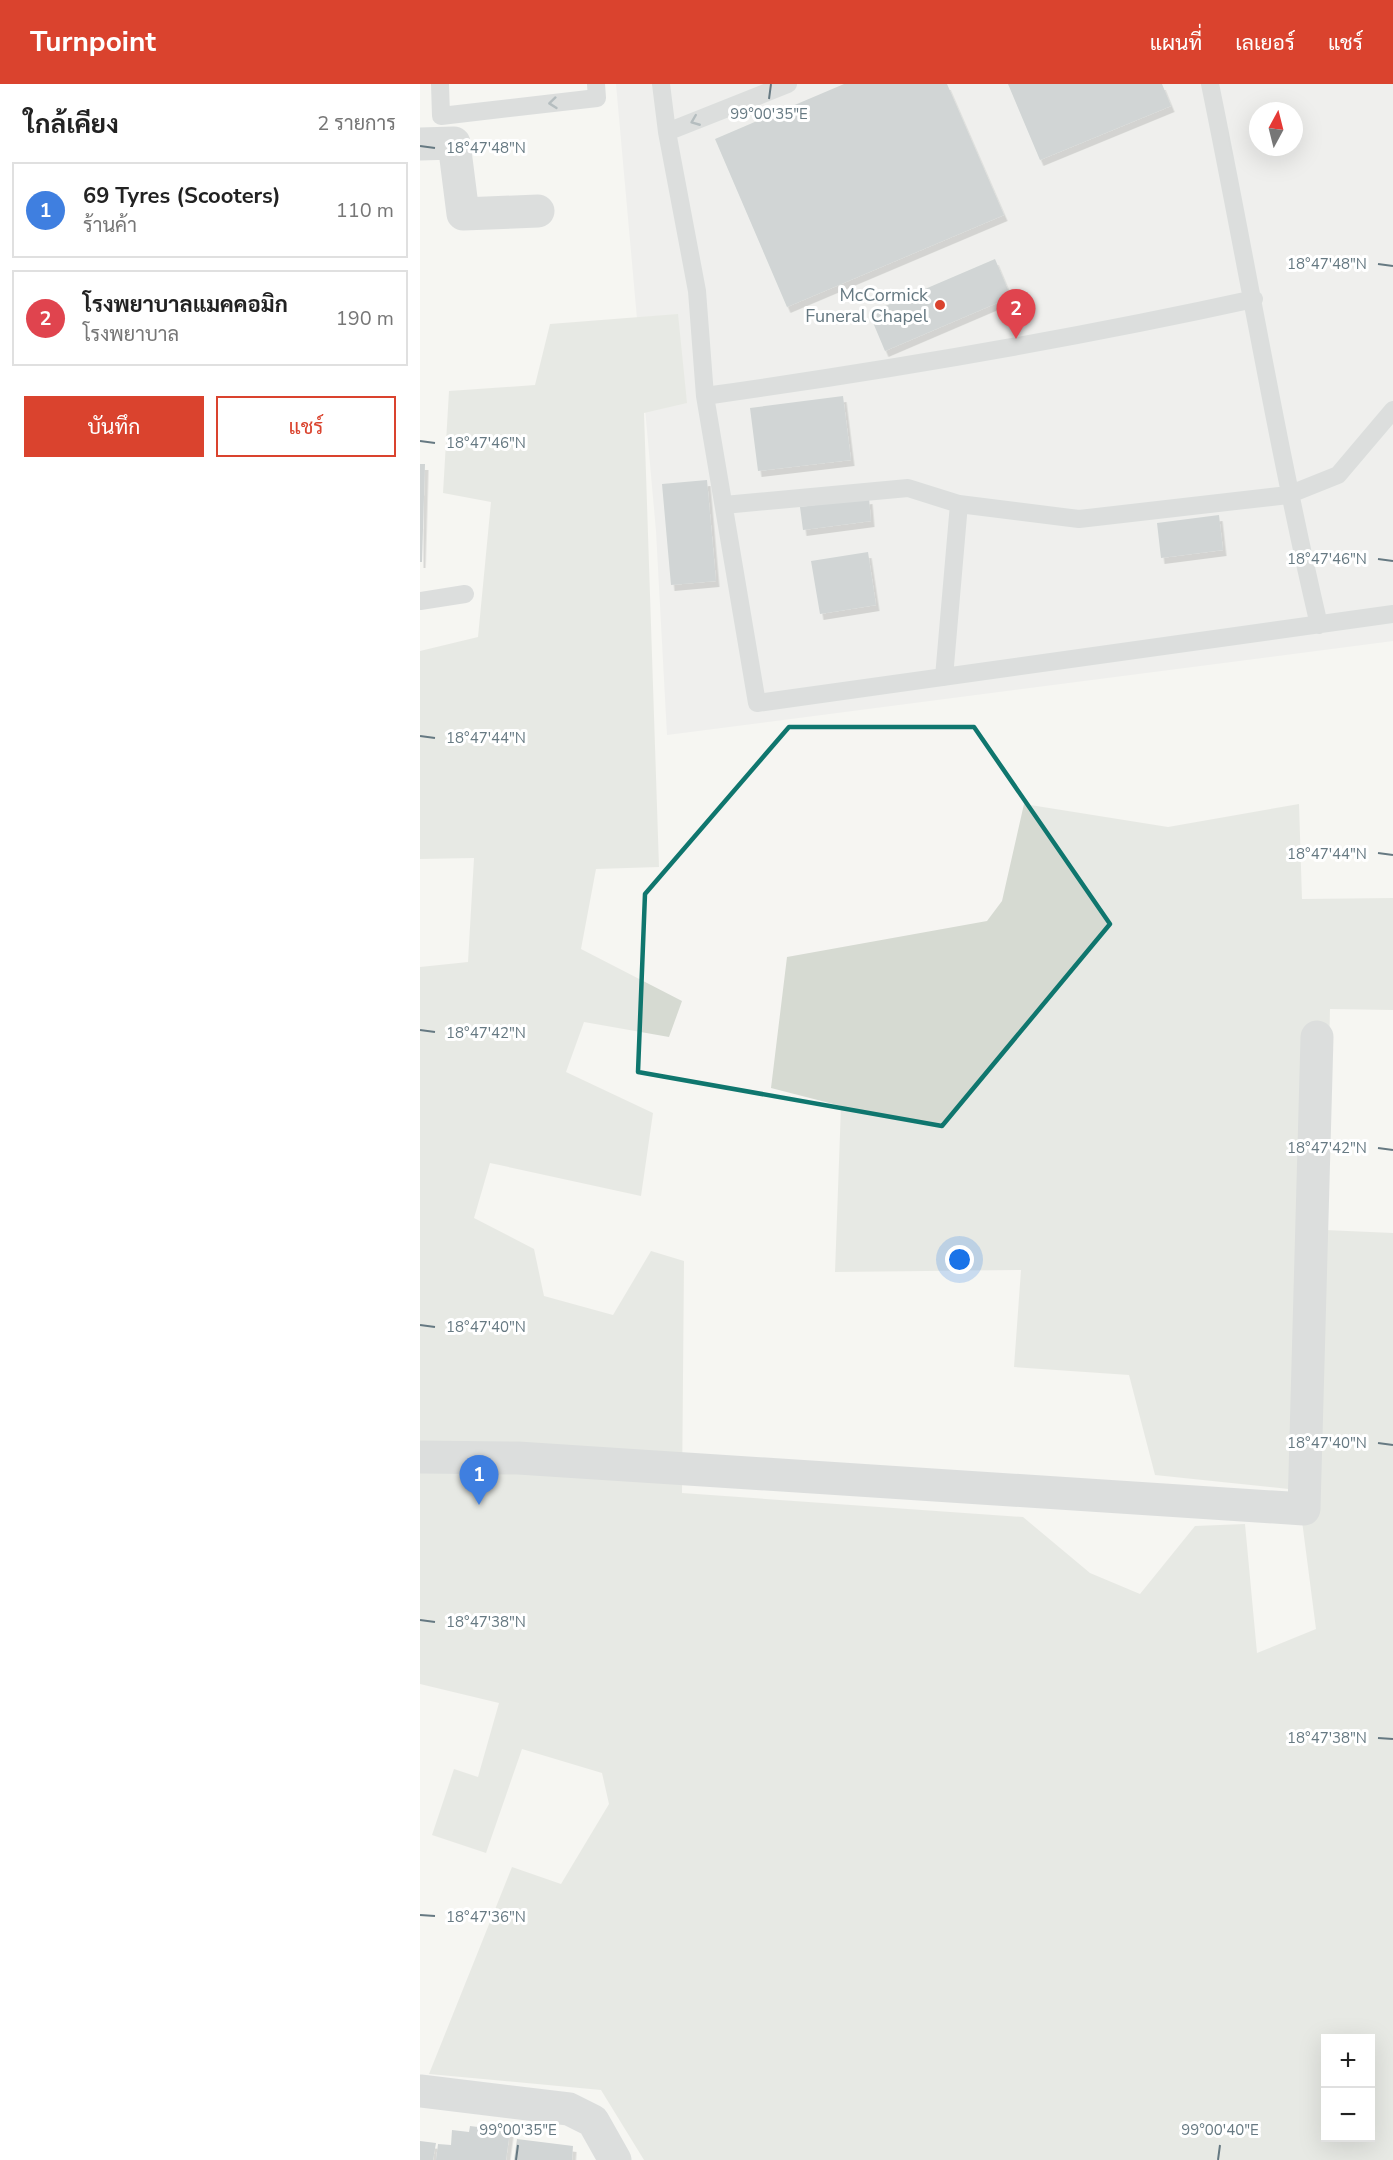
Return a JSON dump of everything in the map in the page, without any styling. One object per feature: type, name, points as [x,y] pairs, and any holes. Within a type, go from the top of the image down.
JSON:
[{"type":"street","points":[[420,144],[454,143],[463,214],[538,211]]},
{"type":"street","points":[[420,1457],[518,1458],[1304,1509],[1317,1037]]},
{"type":"street","points":[[420,2091],[569,2109],[593,2121],[615,2160]]},
{"type":"lane","points":[[440,84],[441,116],[597,98],[596,84]]},
{"type":"lane","points":[[661,84],[667,132],[697,291],[705,396],[757,703],[1393,614]]},
{"type":"lane","points":[[667,132],[788,84]]},
{"type":"lane","points":[[1210,84],[1254,299],[1288,495],[1319,625]]},
{"type":"lane","points":[[705,396],[964,356],[1147,323],[1254,299]]},
{"type":"lane","points":[[724,505],[908,488],[959,504],[1079,519],[1288,495],[1338,475],[1393,410]]},
{"type":"lane","points":[[944,677],[959,504]]},
{"type":"lane","points":[[420,601],[465,594]]},
{"type":"highlighted area","points":[[789,727],[974,727],[1110,924],[942,1126],[638,1072],[645,894]]},
{"type":"shaded area","points":[[616,84],[1393,84],[1393,641],[667,735],[656,531]]},
{"type":"shaded area","points":[[678,314],[687,403],[644,413],[659,867],[596,869],[581,949],[682,1001],[669,1037],[584,1022],[566,1072],[653,1113],[641,1196],[490,1163],[474,1218],[534,1249],[544,1296],[613,1315],[651,1251],[684,1261],[682,1493],[1023,1517],[1090,1573],[1140,1594],[1195,1526],[1245,1524],[1257,1653],[1316,1629],[1298,1490],[1155,1475],[1129,1375],[1014,1367],[1021,1270],[835,1272],[841,1106],[771,1088],[787,957],[987,921],[1002,901],[1024,804],[1168,827],[1299,804],[1302,899],[1393,898],[1393,1010],[1330,1009],[1325,1230],[1393,1233],[1393,2160],[644,2160],[601,2090],[429,2074],[512,1867],[561,1884],[609,1804],[602,1773],[522,1749],[486,1853],[432,1835],[454,1769],[478,1777],[499,1703],[420,1684],[420,967],[468,962],[474,858],[420,859],[420,651],[478,637],[491,502],[443,493],[449,391],[535,385],[550,324]]},
{"type":"building","points":[[844,84],[947,84],[1004,215],[787,307],[715,139]]},
{"type":"building","points":[[1008,84],[1162,84],[1171,106],[1040,160]]},
{"type":"building","name":"McCormick Funeral Chapel","points":[[995,259],[1011,297],[885,351],[869,313]]},
{"type":"building","points":[[843,396],[851,460],[758,471],[750,408]]},
{"type":"building","points":[[420,464],[425,464],[422,562],[420,562]]},
{"type":"building","points":[[707,480],[716,581],[671,585],[662,484]]},
{"type":"building","points":[[869,498],[871,521],[803,530],[800,507]]},
{"type":"building","points":[[1219,515],[1223,550],[1161,558],[1157,523]]},
{"type":"building","points":[[868,552],[876,605],[820,614],[811,561]]},
{"type":"building","points":[[470,2126],[510,2131],[506,2160],[436,2160],[438,2144],[451,2145],[452,2130],[469,2132]]},
{"type":"building","points":[[517,2139],[573,2146],[572,2160],[514,2160]]},
{"type":"building","points":[[420,2141],[436,2143],[433,2160],[420,2160]]},
{"type":"place","name":"McCormick Funeral Chapel","points":[[940,305]]},
{"type":"place","name":"โรงพยาบาลแมคคอมิก","points":[[1016,339]]},
{"type":"place","name":"69 Tyres (Scooters)","points":[[479,1505]]}]
